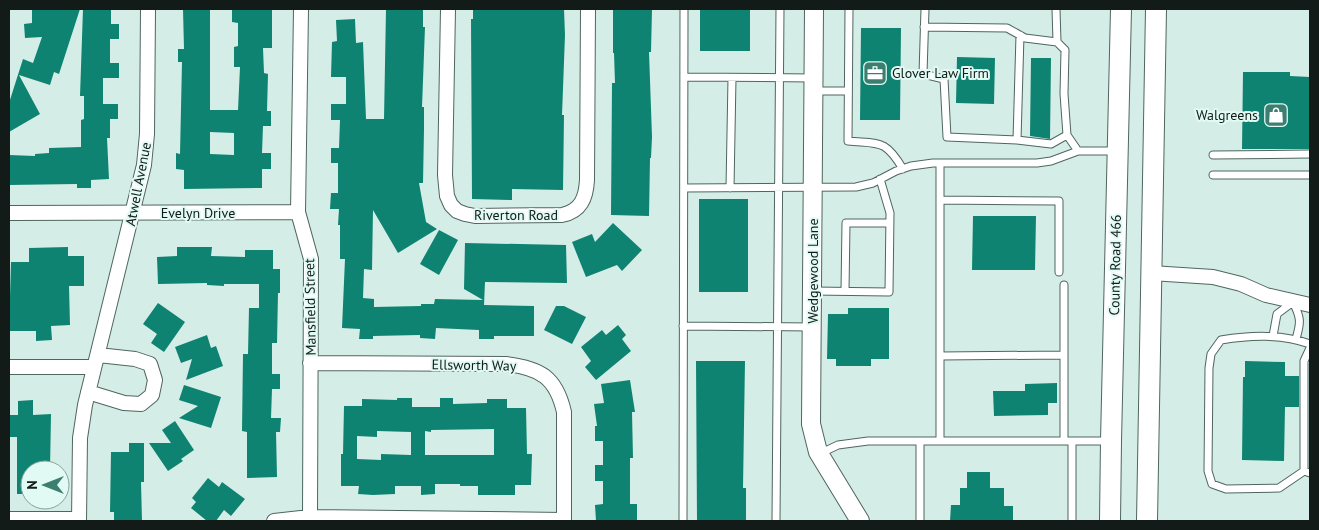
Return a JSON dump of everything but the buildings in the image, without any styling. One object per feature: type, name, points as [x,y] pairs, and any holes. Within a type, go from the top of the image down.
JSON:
[{"type":"main road","name":"County Road 466","points":[[1110,521],[1122,9]]},
{"type":"main road","points":[[1147,521],[1156,9]]},
{"type":"street","name":"Atwell Avenue","points":[[79,520],[80,438],[85,405],[144,165],[147,134],[148,9]]},
{"type":"street","name":"Mansfield Street","points":[[301,9],[298,212],[311,259],[310,517]]},
{"type":"street","name":"Riverton Road","points":[[448,9],[445,175],[447,196],[451,205],[457,211],[475,216],[562,215],[571,213],[582,202],[586,192],[587,180],[588,9]]},
{"type":"street","name":"Wedgewood Lane","points":[[814,9],[811,424],[819,454],[855,518]]},
{"type":"street","name":"Evelyn Drive","points":[[9,213],[298,212]]},
{"type":"street","points":[[1151,273],[1213,277],[1240,284],[1266,295],[1310,305]]},
{"type":"street","points":[[9,367],[135,359],[150,364],[154,380],[152,395],[140,404],[124,403],[88,392]]},
{"type":"street","name":"Ellsworth Way","points":[[310,363],[506,364],[524,366],[541,373],[552,382],[560,396],[564,412],[564,520]]},
{"type":"street","points":[[274,521],[310,517],[564,520]]},
{"type":"street","points":[[9,519],[79,520]]},
{"type":"lane","points":[[683,521],[684,9]]},
{"type":"lane","points":[[776,521],[780,9]]},
{"type":"lane","points":[[849,9],[848,141],[882,144],[894,154],[903,169]]},
{"type":"lane","points":[[925,9],[923,74],[944,79],[946,137],[1017,140],[1051,144],[1067,135]]},
{"type":"lane","points":[[1056,9],[1057,42]]},
{"type":"lane","points":[[924,27],[1008,28],[1025,38],[1057,42],[1065,50],[1064,94],[1067,135],[1078,151]]},
{"type":"lane","points":[[1017,140],[1020,35]]},
{"type":"lane","points":[[684,77],[779,78],[848,91]]},
{"type":"lane","points":[[730,188],[732,78]]},
{"type":"lane","points":[[684,188],[856,187],[872,183],[911,166],[940,163],[1037,163],[1051,161],[1078,151],[1118,151]]},
{"type":"lane","points":[[1213,154],[1310,154]]},
{"type":"lane","points":[[940,163],[940,441]]},
{"type":"lane","points":[[1213,175],[1310,174]]},
{"type":"lane","points":[[813,291],[889,292],[890,213],[880,179]]},
{"type":"lane","points":[[940,200],[1059,201],[1059,272]]},
{"type":"lane","points":[[845,291],[846,223],[890,223]]},
{"type":"lane","points":[[1064,285],[1064,441]]},
{"type":"lane","points":[[1273,336],[1277,314],[1294,302],[1300,316],[1300,325],[1296,339]]},
{"type":"lane","points":[[683,326],[813,327]]},
{"type":"lane","points":[[1273,336],[1296,339],[1310,346],[1304,362],[1307,472],[1279,488],[1226,489],[1212,484],[1208,471],[1210,354],[1221,340],[1238,337],[1273,336]]},
{"type":"lane","points":[[940,356],[1064,355]]},
{"type":"lane","points":[[920,441],[920,521]]},
{"type":"lane","points":[[1072,441],[1072,521]]},
{"type":"lane","points":[[819,454],[848,442],[1111,441]]},
{"type":"place","name":"Glover Law Firm","points":[[875,73]]},
{"type":"place","name":"Walgreens","points":[[1276,115]]}]
